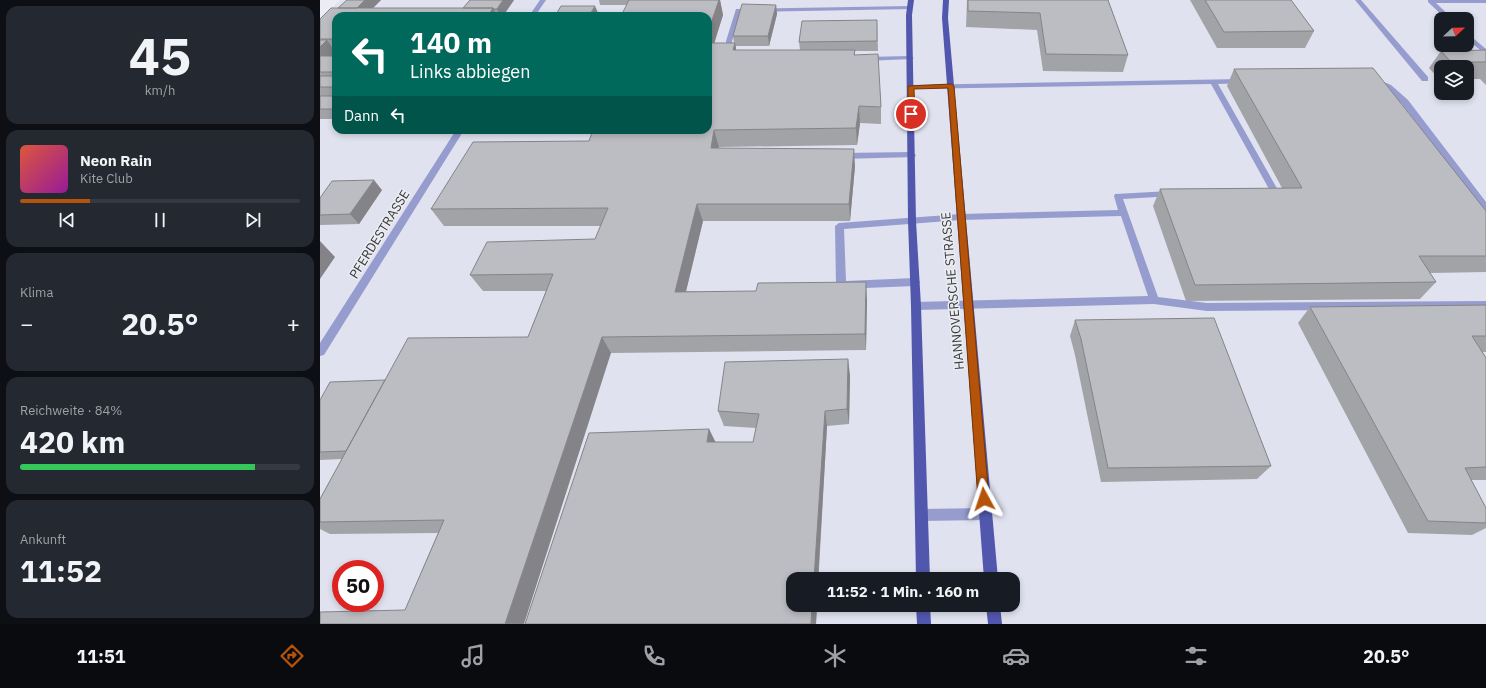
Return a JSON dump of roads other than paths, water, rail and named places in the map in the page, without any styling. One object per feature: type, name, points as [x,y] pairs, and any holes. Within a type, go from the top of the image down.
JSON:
[{"type":"main road","points":[[911,0],[910,58],[912,221],[916,306],[923,572]]},
{"type":"main road","name":"HANNOVERSCHE STRASSE","points":[[946,0],[945,18],[990,572]]},
{"type":"main road","points":[[923,612],[924,624]]},
{"type":"main road","points":[[994,612],[995,624]]},
{"type":"street","points":[[535,12],[543,0]]},
{"type":"street","points":[[1358,0],[1425,79]]},
{"type":"street","points":[[1443,12],[1430,0],[1486,1]]},
{"type":"street","points":[[737,56],[730,54],[729,41],[738,10],[910,8]]},
{"type":"street","points":[[1474,42],[1486,53]]},
{"type":"street","points":[[857,60],[910,58]]},
{"type":"street","points":[[1368,79],[1388,87],[1405,102],[1486,208]]},
{"type":"street","points":[[911,87],[1253,81]]},
{"type":"street","points":[[1213,82],[1275,192],[1260,192]]},
{"type":"street","name":"PFERDESTRASSE","points":[[320,352],[457,134]]},
{"type":"street","points":[[834,156],[912,155]]},
{"type":"street","points":[[1154,300],[1118,196],[1178,194]]},
{"type":"street","points":[[915,282],[841,285],[839,226],[961,217],[1124,213]]},
{"type":"street","points":[[916,306],[1154,300],[1207,307],[1486,305]]},
{"type":"street","points":[[921,516],[985,514]]}]
